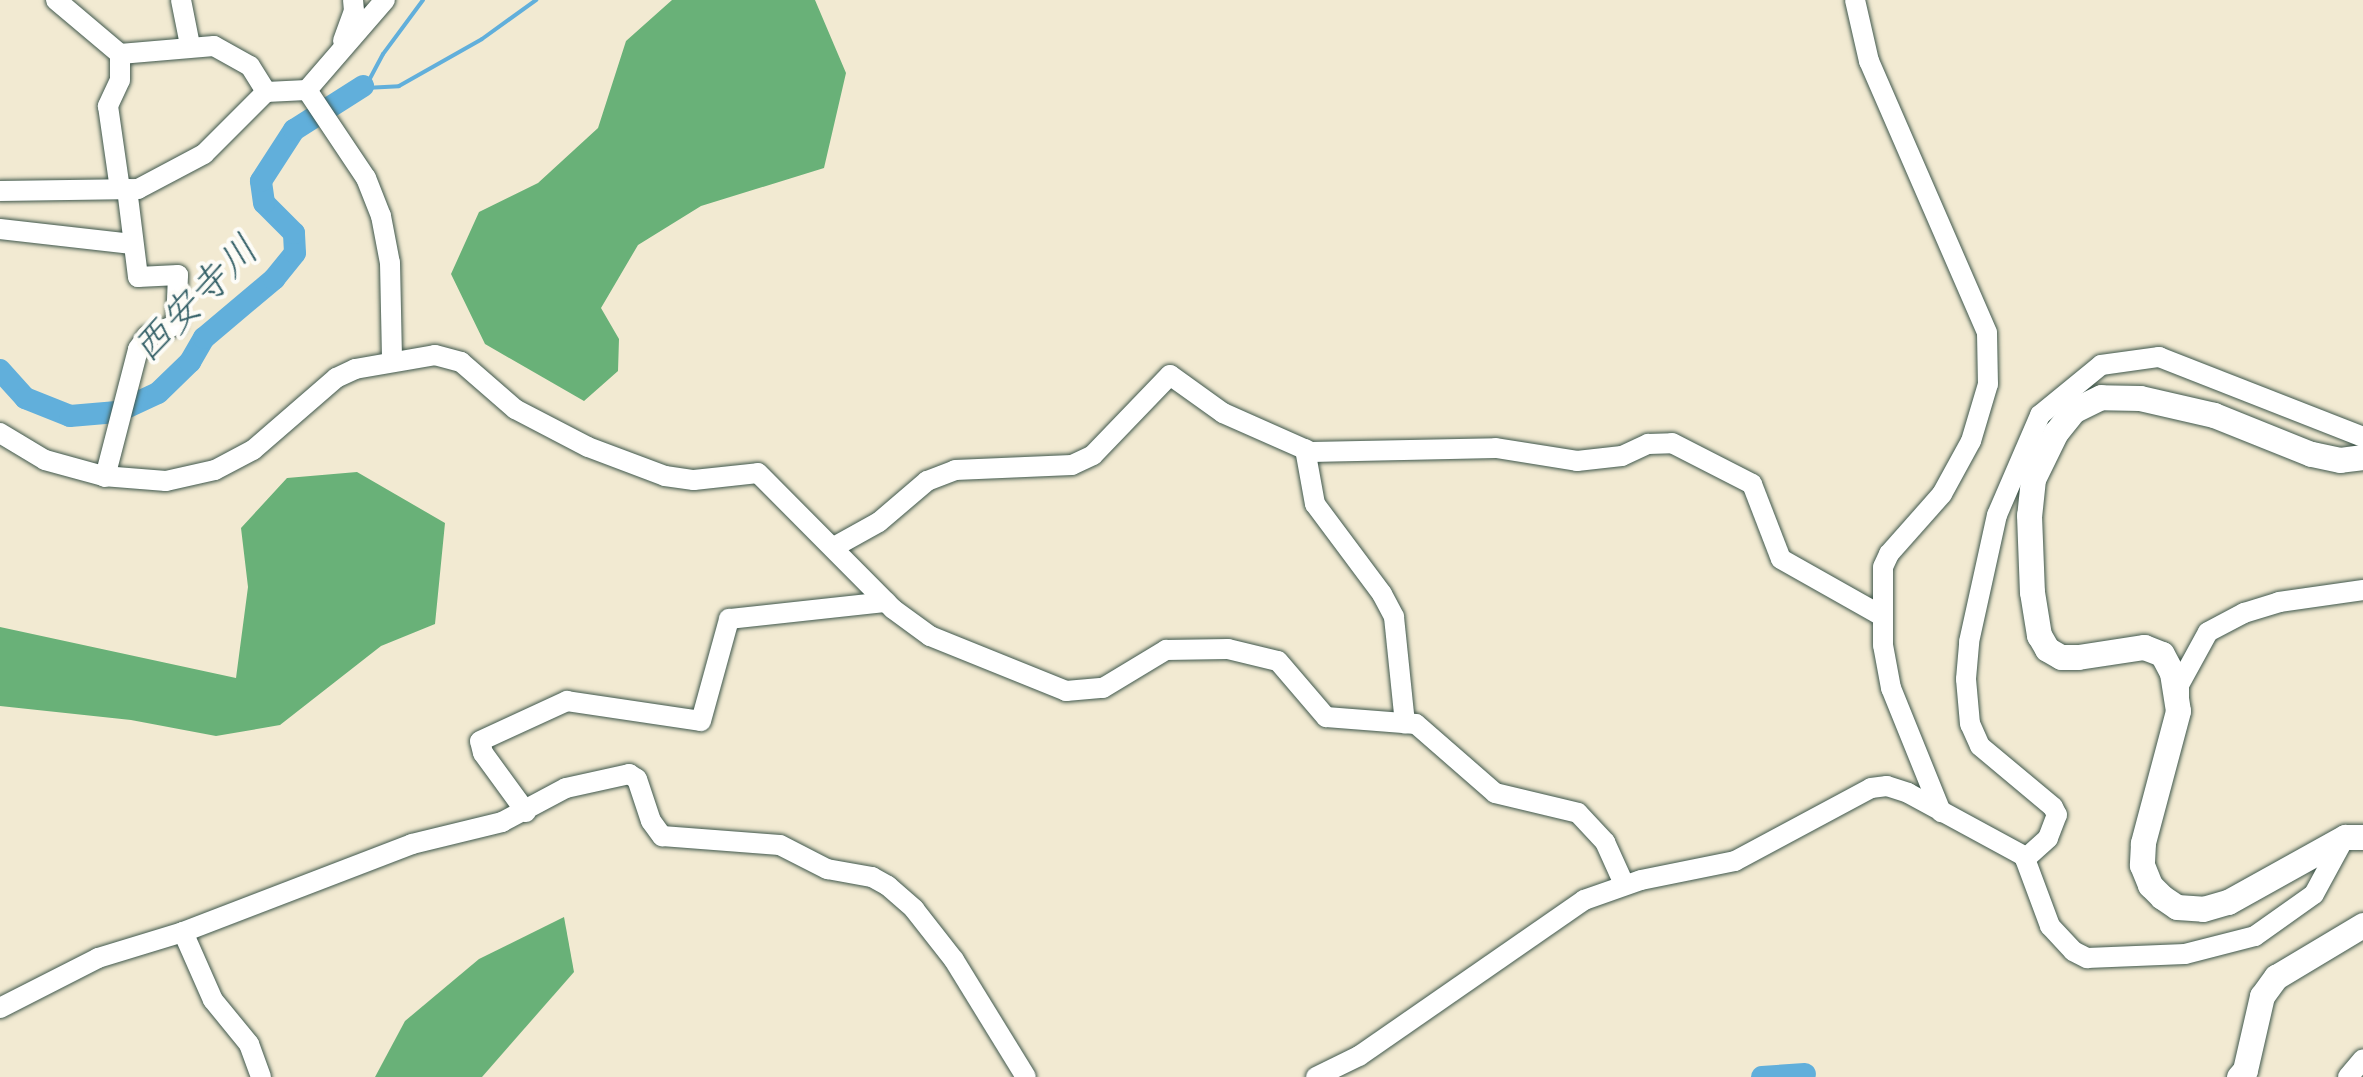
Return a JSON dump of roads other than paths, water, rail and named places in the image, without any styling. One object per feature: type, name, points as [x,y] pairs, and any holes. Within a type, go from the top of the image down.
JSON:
[{"type":"main road","points":[[2354,837],[2228,902],[2203,909],[2176,907],[2162,898],[2150,886],[2142,865],[2142,843],[2178,711],[2172,672],[2162,654],[2129,646],[2061,657],[2047,649],[2039,635],[2029,515],[2033,479],[2056,432],[2074,410],[2101,397],[2140,398],[2214,415],[2311,454],[2340,460],[2363,457]]},
{"type":"main road","points":[[2239,1077],[2262,996],[2276,977],[2363,925]]},
{"type":"street","points":[[56,0],[120,54],[190,45],[214,46],[250,66],[266,92]]},
{"type":"street","points":[[181,0],[190,45]]},
{"type":"street","points":[[340,50],[354,0]]},
{"type":"street","points":[[0,191],[123,189],[166,177],[204,154],[266,92],[307,90],[385,0]]},
{"type":"street","points":[[1855,0],[1870,62],[1898,134],[1980,312],[1990,368],[1986,396],[1960,462],[1942,494],[1889,554],[1883,567],[1882,616],[1891,688],[1941,814]]},
{"type":"street","points":[[106,477],[138,348],[146,336],[176,326],[178,275],[138,277],[108,106],[120,80],[120,54]]},
{"type":"street","points":[[307,90],[366,178],[381,216],[390,262],[392,360]]},
{"type":"street","points":[[0,229],[132,244]]},
{"type":"street","points":[[0,432],[45,460],[106,477],[166,482],[216,470],[253,450],[336,378],[392,360],[435,356],[461,362],[515,409],[588,447],[665,476],[694,480],[758,473],[886,602],[930,636],[1066,691],[1103,688],[1166,650],[1228,649],[1278,661],[1292,672],[1326,717],[1416,724],[1436,738],[1481,785],[1495,793],[1578,813],[1605,842],[1624,884]]},
{"type":"street","points":[[2025,859],[2048,838],[2056,815],[2053,807],[1980,746],[1970,724],[1966,679],[1968,642],[1993,530],[2040,415],[2101,365],[2159,357],[2363,437]]},
{"type":"street","points":[[834,547],[879,522],[927,482],[954,470],[1072,465],[1093,454],[1170,375],[1224,413],[1305,449],[1496,448],[1577,461],[1622,456],[1648,444],[1672,443],[1752,484],[1781,559],[1882,616]]},
{"type":"street","points":[[1305,449],[1315,504],[1382,594],[1394,618],[1405,722]]},
{"type":"street","points":[[2178,711],[2179,686],[2208,632],[2244,613],[2279,602],[2363,590]]},
{"type":"street","points":[[526,812],[483,753],[480,741],[567,701],[700,722],[729,619],[886,602]]},
{"type":"street","points":[[0,1008],[75,968],[183,932],[412,844],[526,812],[566,788],[628,774],[637,779],[651,821],[662,836],[780,844],[827,869],[882,880],[935,933],[1026,1077]]},
{"type":"street","points":[[1316,1077],[1359,1056],[1584,900],[1624,884],[1735,861],[1870,788],[1887,786],[1908,793],[2025,859],[2050,926],[2073,951],[2088,958],[2138,959],[2213,950],[2255,936],[2314,894],[2354,837]]},
{"type":"street","points":[[183,932],[213,1000],[249,1044],[262,1077]]},
{"type":"street","points":[[2348,1077],[2363,1059]]},
{"type":"waterway","points":[[423,0],[383,54],[365,88],[399,86],[482,39],[536,0]]},
{"type":"waterway","name":"西安寺川","points":[[0,370],[25,398],[70,416],[117,412],[158,393],[190,362],[204,338],[274,279],[295,253],[294,233],[264,203],[261,181],[294,130],[363,86]]},
{"type":"waterway","points":[[1762,1077],[1805,1074]]}]
